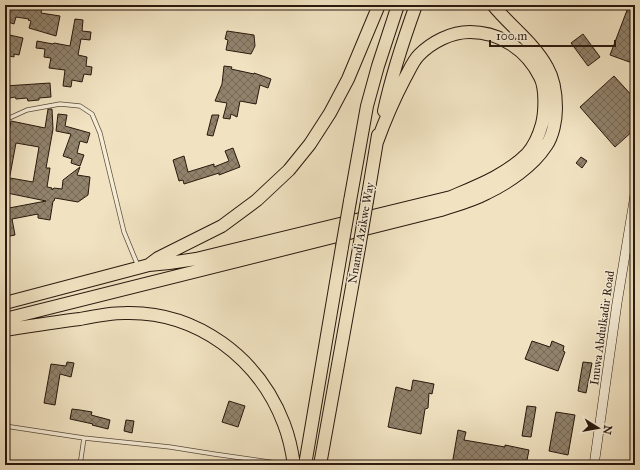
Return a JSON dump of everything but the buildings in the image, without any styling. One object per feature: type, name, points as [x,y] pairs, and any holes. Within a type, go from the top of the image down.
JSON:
[{"type":"highway","points":[[144,266],[222,226],[257,200],[289,170],[310,144],[330,113],[348,79],[379,5]]},
{"type":"highway","name":"Nnamdi Azikwe Way","points":[[305,465],[367,106],[378,66],[398,5]]},
{"type":"highway","name":"Nnamdi Azikwe Way","points":[[320,465],[377,142],[392,78],[416,5]]},
{"type":"highway","points":[[5,319],[441,210],[486,194],[503,185],[520,174],[546,146],[553,131],[556,115],[556,97],[553,81],[539,53],[493,5]]},
{"type":"highway","points":[[5,303],[144,266],[196,258],[451,197],[488,181],[511,167],[527,153],[538,136],[544,118],[545,99],[541,78],[532,63],[519,49],[502,39],[482,32],[468,32],[450,35],[433,43],[418,56],[386,116],[377,142]]},
{"type":"highway","points":[[5,330],[125,313],[162,316],[199,328],[229,347],[242,359],[268,390],[284,424],[291,445],[293,465]]},
{"type":"street","name":"Inuwa Abdulkadir Road","points":[[594,465],[617,304],[635,195]]},
{"type":"lane","points":[[5,120],[27,110],[60,104],[80,106],[92,114],[100,133],[124,232],[144,266]]},
{"type":"lane","points":[[5,426],[84,438],[170,447],[293,465]]},
{"type":"lane","points":[[80,465],[84,438]]}]
